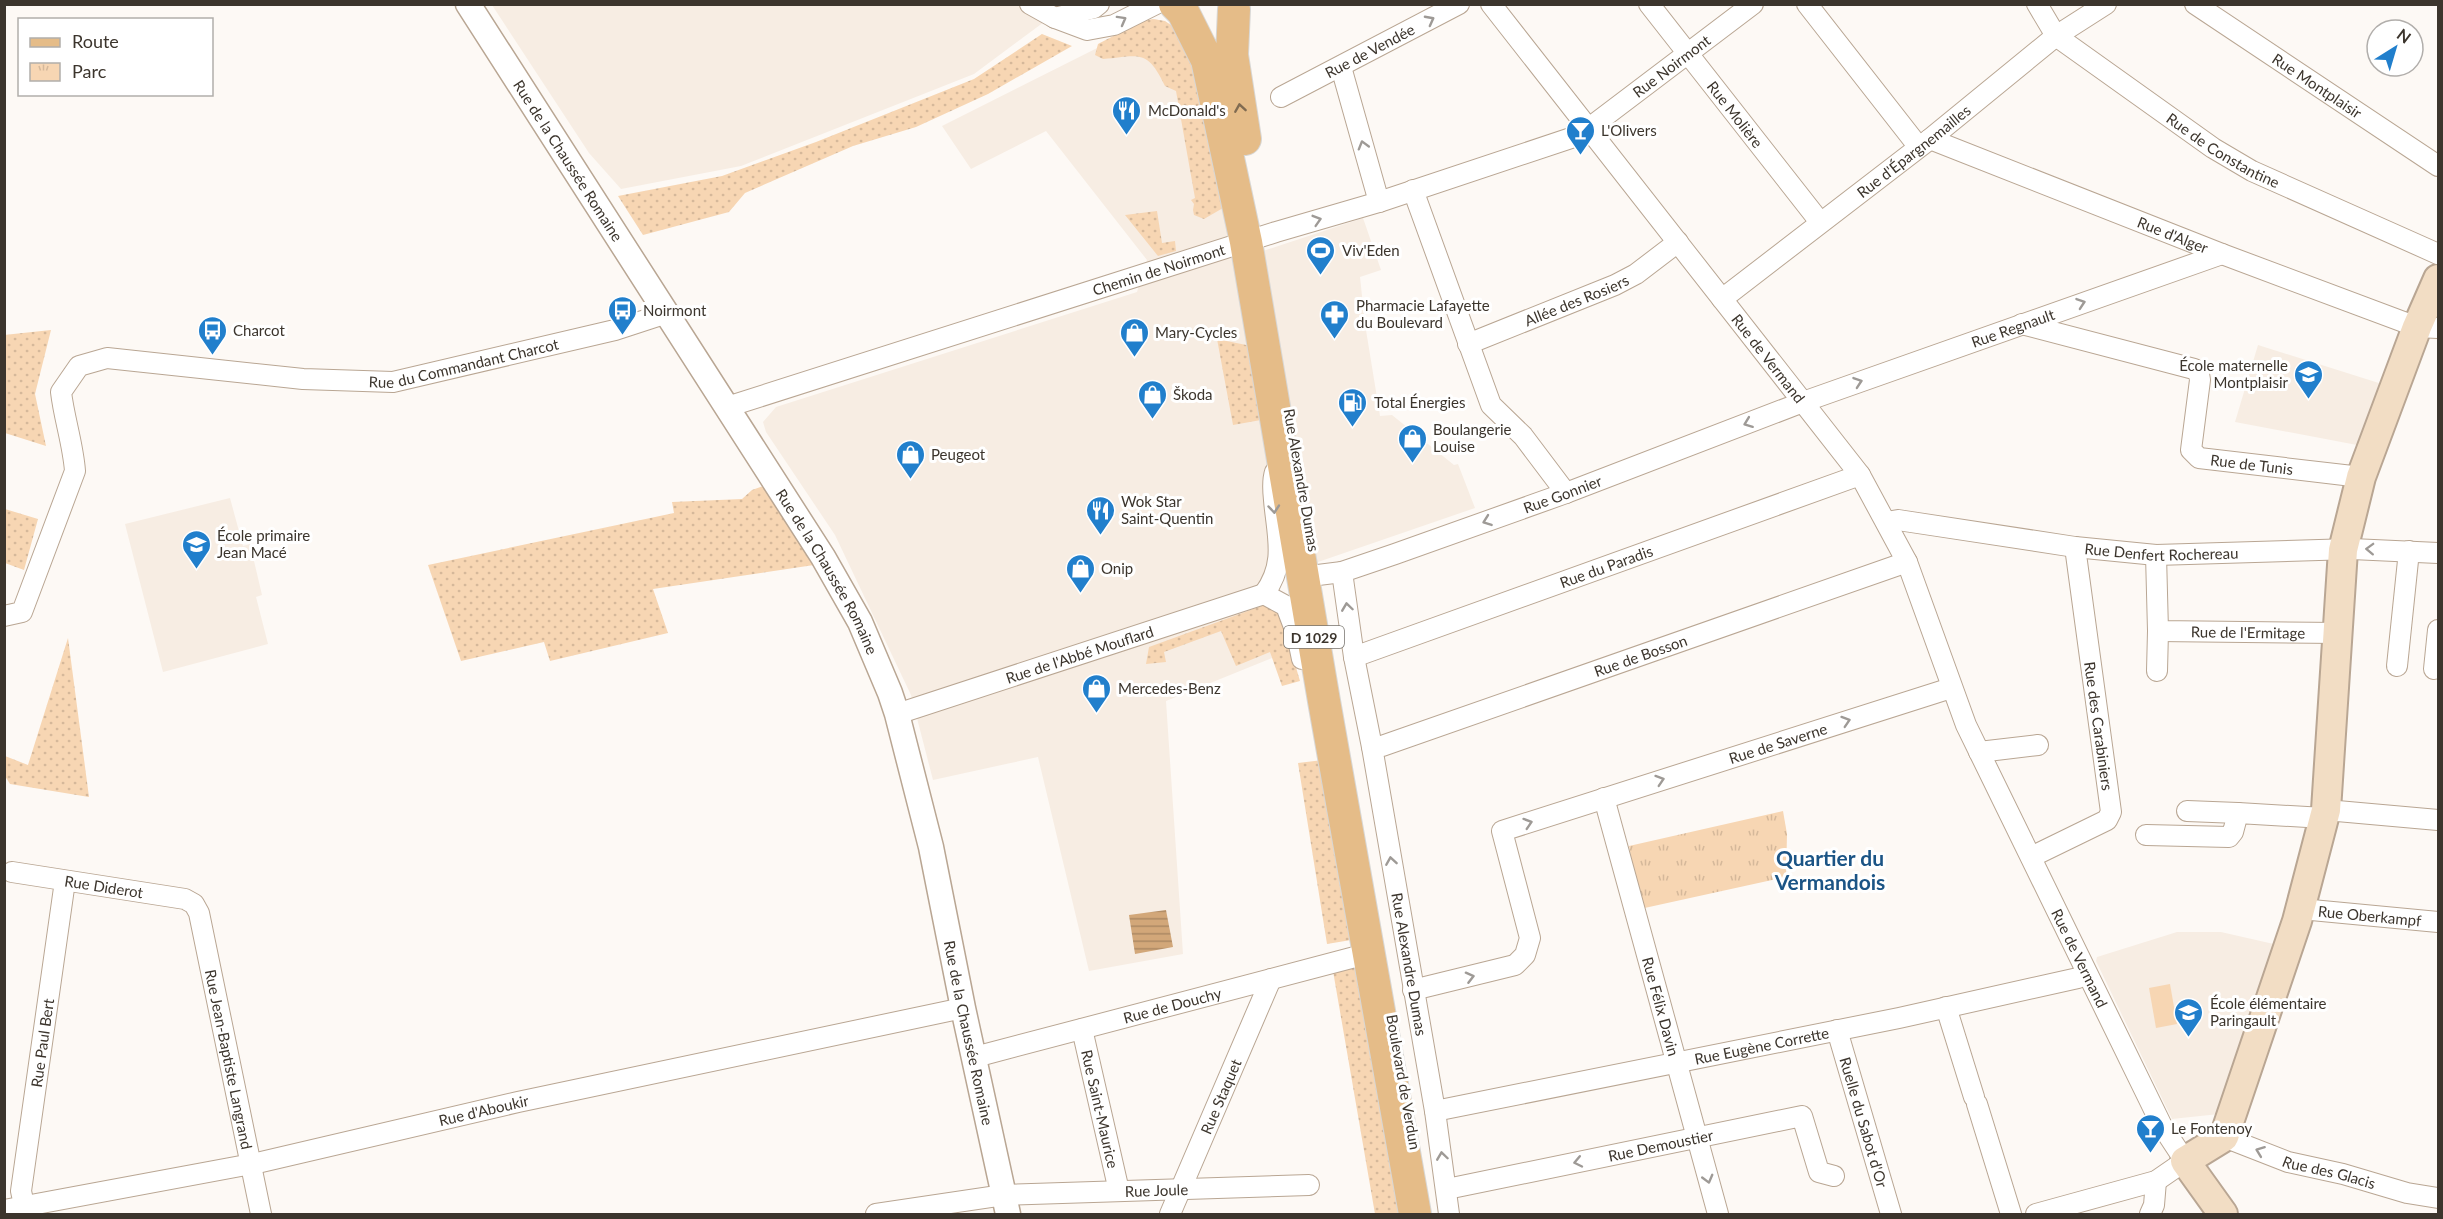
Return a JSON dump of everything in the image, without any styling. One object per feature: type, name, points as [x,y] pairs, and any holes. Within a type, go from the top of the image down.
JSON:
[{"type":"main road","points":[[1171,7],[1211,17],[1237,7]]},
{"type":"main road","name":"D 1029","points":[[1171,7],[1207,60],[1254,240],[1282,452],[1322,682],[1376,951],[1415,1215]]},
{"type":"main road","name":"Rue Alexandre Dumas","points":[[1237,7],[1232,55],[1254,240],[1330,573],[1376,951]]},
{"type":"main road","points":[[2223,1215],[2185,1161],[2224,1137],[2301,909],[2325,814],[2343,550],[2361,477],[2428,328],[2439,279]]},
{"type":"main road","name":"Boulevard de Verdun","points":[[1376,951],[1427,1215]]},
{"type":"street","name":"Rue de la Chaussée Romaine","points":[[468,4],[824,557],[849,603],[890,693],[931,847],[1006,1204]]},
{"type":"street","points":[[1030,4],[1055,18],[1087,30],[1114,25],[1171,7]]},
{"type":"street","points":[[1055,18],[1094,8],[1099,4]]},
{"type":"street","name":"Rue de Vendée","points":[[1281,97],[1459,4]]},
{"type":"street","name":"Rue de Vermand","points":[[1491,4],[1860,475],[1907,562],[1951,687],[1979,752],[2162,1126],[2185,1161]]},
{"type":"street","name":"Rue Molière","points":[[1649,4],[1820,222]]},
{"type":"street","name":"Rue Noirmont","points":[[1588,128],[1752,4]]},
{"type":"street","points":[[1808,4],[1924,142]]},
{"type":"street","name":"Rue de Constantine","points":[[2037,4],[2056,36],[2213,148],[2252,171],[2439,254]]},
{"type":"street","name":"Rue d'Épargnemailles","points":[[1722,299],[2056,36],[2106,4]]},
{"type":"street","name":"Rue Montplaisir","points":[[2195,4],[2439,166]]},
{"type":"street","points":[[1341,67],[1379,202]]},
{"type":"street","name":"Chemin de Noirmont","points":[[727,407],[1379,202],[1580,135],[1588,128]]},
{"type":"street","name":"Rue d'Alger","points":[[1924,142],[2222,254],[2428,328]]},
{"type":"street","points":[[1413,190],[1491,405],[1523,436],[1566,493]]},
{"type":"street","name":"Allée des Rosiers","points":[[1468,344],[1615,285],[1636,274],[1678,242]]},
{"type":"street","name":"Rue Regnault","points":[[1803,402],[2222,254]]},
{"type":"street","name":"Rue du Commandant Charcot","points":[[13,614],[75,471],[73,446],[60,392],[79,366],[107,358],[303,378],[393,382],[615,330],[668,313]]},
{"type":"street","name":"Rue de Tunis","points":[[2022,324],[2194,369],[2199,374],[2200,380],[2191,450],[2199,458],[2361,477]]},
{"type":"street","name":"Rue Gonnier","points":[[1330,573],[1566,493],[1803,402]]},
{"type":"street","points":[[1282,452],[1273,477],[1280,553],[1277,572],[1264,594],[1286,606],[1297,635],[1305,672],[1322,682]]},
{"type":"street","name":"Rue du Paradis","points":[[1354,657],[1860,475]]},
{"type":"street","name":"Rue Denfert Rochereau","points":[[1886,522],[1898,520],[2075,547],[2156,555],[2343,550],[2439,553]]},
{"type":"street","name":"Rue des Carabiniers","points":[[2031,857],[2107,820],[2111,812],[2075,547]]},
{"type":"street","points":[[2397,666],[2409,551]]},
{"type":"street","points":[[2156,555],[2157,671]]},
{"type":"street","name":"Rue de Bosson","points":[[1372,747],[1382,746],[1907,562]]},
{"type":"street","name":"Rue Alexandre Dumas","points":[[1330,573],[1354,657],[1372,747],[1435,1111],[1449,1215]]},
{"type":"street","name":"Rue de l'Abbé Mouflard","points":[[897,714],[1264,594]]},
{"type":"street","points":[[2434,669],[2439,630]]},
{"type":"street","name":"Rue de l'Ermitage","points":[[2158,631],[2338,633]]},
{"type":"street","name":"Rue de Saverne","points":[[1413,990],[1515,965],[1525,955],[1530,938],[1502,831],[1951,687]]},
{"type":"street","points":[[1979,752],[2038,745]]},
{"type":"street","name":"Rue Félix Davin","points":[[1604,798],[1718,1215]]},
{"type":"street","points":[[2187,811],[2325,814],[2439,820]]},
{"type":"street","points":[[2146,834],[2229,837],[2233,832],[2238,813]]},
{"type":"street","name":"Rue Diderot","points":[[12,872],[185,899],[194,904]]},
{"type":"street","name":"Rue Paul Bert","points":[[24,1205],[21,1191],[65,880]]},
{"type":"street","name":"Rue Jean-Baptiste Langrand","points":[[194,904],[199,913],[261,1215]]},
{"type":"street","name":"Rue Oberkampf","points":[[2301,909],[2439,922]]},
{"type":"street","name":"Rue de Douchy","points":[[975,1057],[1376,951]]},
{"type":"street","name":"Rue Eugène Corrette","points":[[1435,1111],[1946,1007],[2079,978],[2086,973]]},
{"type":"street","name":"Rue Staquet","points":[[1170,1215],[1179,1189],[1271,978]]},
{"type":"street","points":[[1946,1007],[2011,1215]]},
{"type":"street","name":"Rue d'Aboukir","points":[[4,1210],[250,1165],[518,1102],[963,1008]]},
{"type":"street","name":"Rue Saint-Maurice","points":[[1082,1029],[1119,1191]]},
{"type":"street","name":"Ruelle du Sabot d'Or","points":[[1837,1030],[1891,1215]]},
{"type":"street","name":"Rue Demoustier","points":[[1447,1190],[1802,1116],[1819,1172],[1834,1176]]},
{"type":"street","name":"Rue des Glacis","points":[[2224,1137],[2288,1162],[2343,1174],[2407,1193],[2439,1198]]},
{"type":"street","points":[[2036,1215],[2156,1180],[2185,1161]]},
{"type":"street","points":[[2150,1215],[2154,1205],[2156,1180]]},
{"type":"street","name":"Rue Joule","points":[[876,1215],[1006,1204],[1119,1191],[1309,1185]]},
{"type":"shaded area","points":[[492,5],[1067,5],[974,74],[741,166],[621,189],[589,153]]},
{"type":"shaded area","points":[[1155,19],[1174,25],[1239,259],[1363,218],[1381,270],[1360,277],[1380,416],[1392,415],[1454,465],[1458,464],[1475,508],[1263,581],[1272,658],[1166,701],[1183,954],[1089,971],[1038,757],[933,780],[911,695],[835,535],[766,432],[763,422],[776,407],[1137,292],[1147,260],[1046,131],[971,169],[942,126]]},
{"type":"shaded area","name":"École maternelle Montplaisir","points":[[2258,345],[2382,384],[2357,445],[2235,422]]},
{"type":"shaded area","name":"École primaire Jean Macé","points":[[230,498],[243,546],[250,544],[262,595],[256,597],[268,644],[163,672],[125,524]]},
{"type":"shaded area","points":[[1166,910],[1173,947],[1135,954],[1129,915]]},
{"type":"shaded area","name":"École élémentaire Paringault","points":[[2177,932],[2221,932],[2278,945],[2219,1114],[2172,1119],[2096,961],[2097,957]]},
{"type":"green space","points":[[1153,19],[1165,21],[1175,28],[1194,52],[1223,208],[1204,219],[1194,215],[1194,204],[1191,200],[1195,198],[1176,91],[1165,86],[1153,65],[1141,57],[1103,59],[1095,55],[1098,44],[1142,21]]},
{"type":"green space","points":[[1042,34],[1072,46],[988,94],[916,127],[853,146],[745,193],[729,212],[643,235],[618,196],[722,176],[816,142],[974,79]]},
{"type":"green space","points":[[1157,211],[1162,243],[1175,241],[1176,251],[1158,256],[1125,215]]},
{"type":"green space","points":[[51,330],[35,394],[46,446],[5,433],[4,335]]},
{"type":"green space","points":[[1217,339],[1251,346],[1261,420],[1233,425]]},
{"type":"green space","points":[[766,485],[814,565],[653,589],[668,633],[550,661],[544,642],[461,661],[428,565],[674,513],[672,502],[742,499],[752,490]]},
{"type":"green space","points":[[5,509],[38,519],[24,570],[5,563]]},
{"type":"green space","points":[[1267,604],[1279,610],[1300,681],[1282,686],[1270,652],[1236,666],[1221,631],[1164,652],[1166,662],[1146,664],[1149,647]]},
{"type":"green space","points":[[68,638],[89,797],[10,784],[5,776],[5,756],[28,765]]},
{"type":"green space","points":[[1323,760],[1351,940],[1327,944],[1298,763]]},
{"type":"green space","points":[[1783,811],[1787,834],[1786,877],[1640,909],[1629,846]]},
{"type":"green space","points":[[1355,964],[1402,1214],[1375,1214],[1333,971]]},
{"type":"green space","points":[[2170,984],[2177,1024],[2156,1028],[2149,988]]},
{"type":"place","name":"McDonald's","points":[[1127,136]]},
{"type":"place","name":"L'Olivers","points":[[1580,156]]},
{"type":"place","name":"Viv'Eden","points":[[1321,276]]},
{"type":"place","name":"Noirmont","points":[[622,336]]},
{"type":"place","name":"Pharmacie Lafayette du Boulevard","points":[[1335,340]]},
{"type":"place","name":"Charcot","points":[[212,356]]},
{"type":"place","name":"Mary-Cycles","points":[[1134,358]]},
{"type":"place","name":"École maternelle Montplaisir","points":[[2309,400]]},
{"type":"place","name":"Škoda","points":[[1152,420]]},
{"type":"place","name":"Total Énergies","points":[[1353,428]]},
{"type":"place","name":"Boulangerie Louise","points":[[1412,464]]},
{"type":"place","name":"Peugeot","points":[[910,480]]},
{"type":"place","name":"Wok Star Saint-Quentin","points":[[1100,536]]},
{"type":"place","name":"École primaire Jean Macé","points":[[196,570]]},
{"type":"place","name":"Onip","points":[[1080,594]]},
{"type":"place","name":"Mercedes-Benz","points":[[1097,714]]},
{"type":"place","name":"École élémentaire Paringault","points":[[2189,1038]]},
{"type":"place","name":"Le Fontenoy","points":[[2150,1154]]},
{"type":"district","name":"Quartier du Vermandois","points":[[1830,869]]}]
